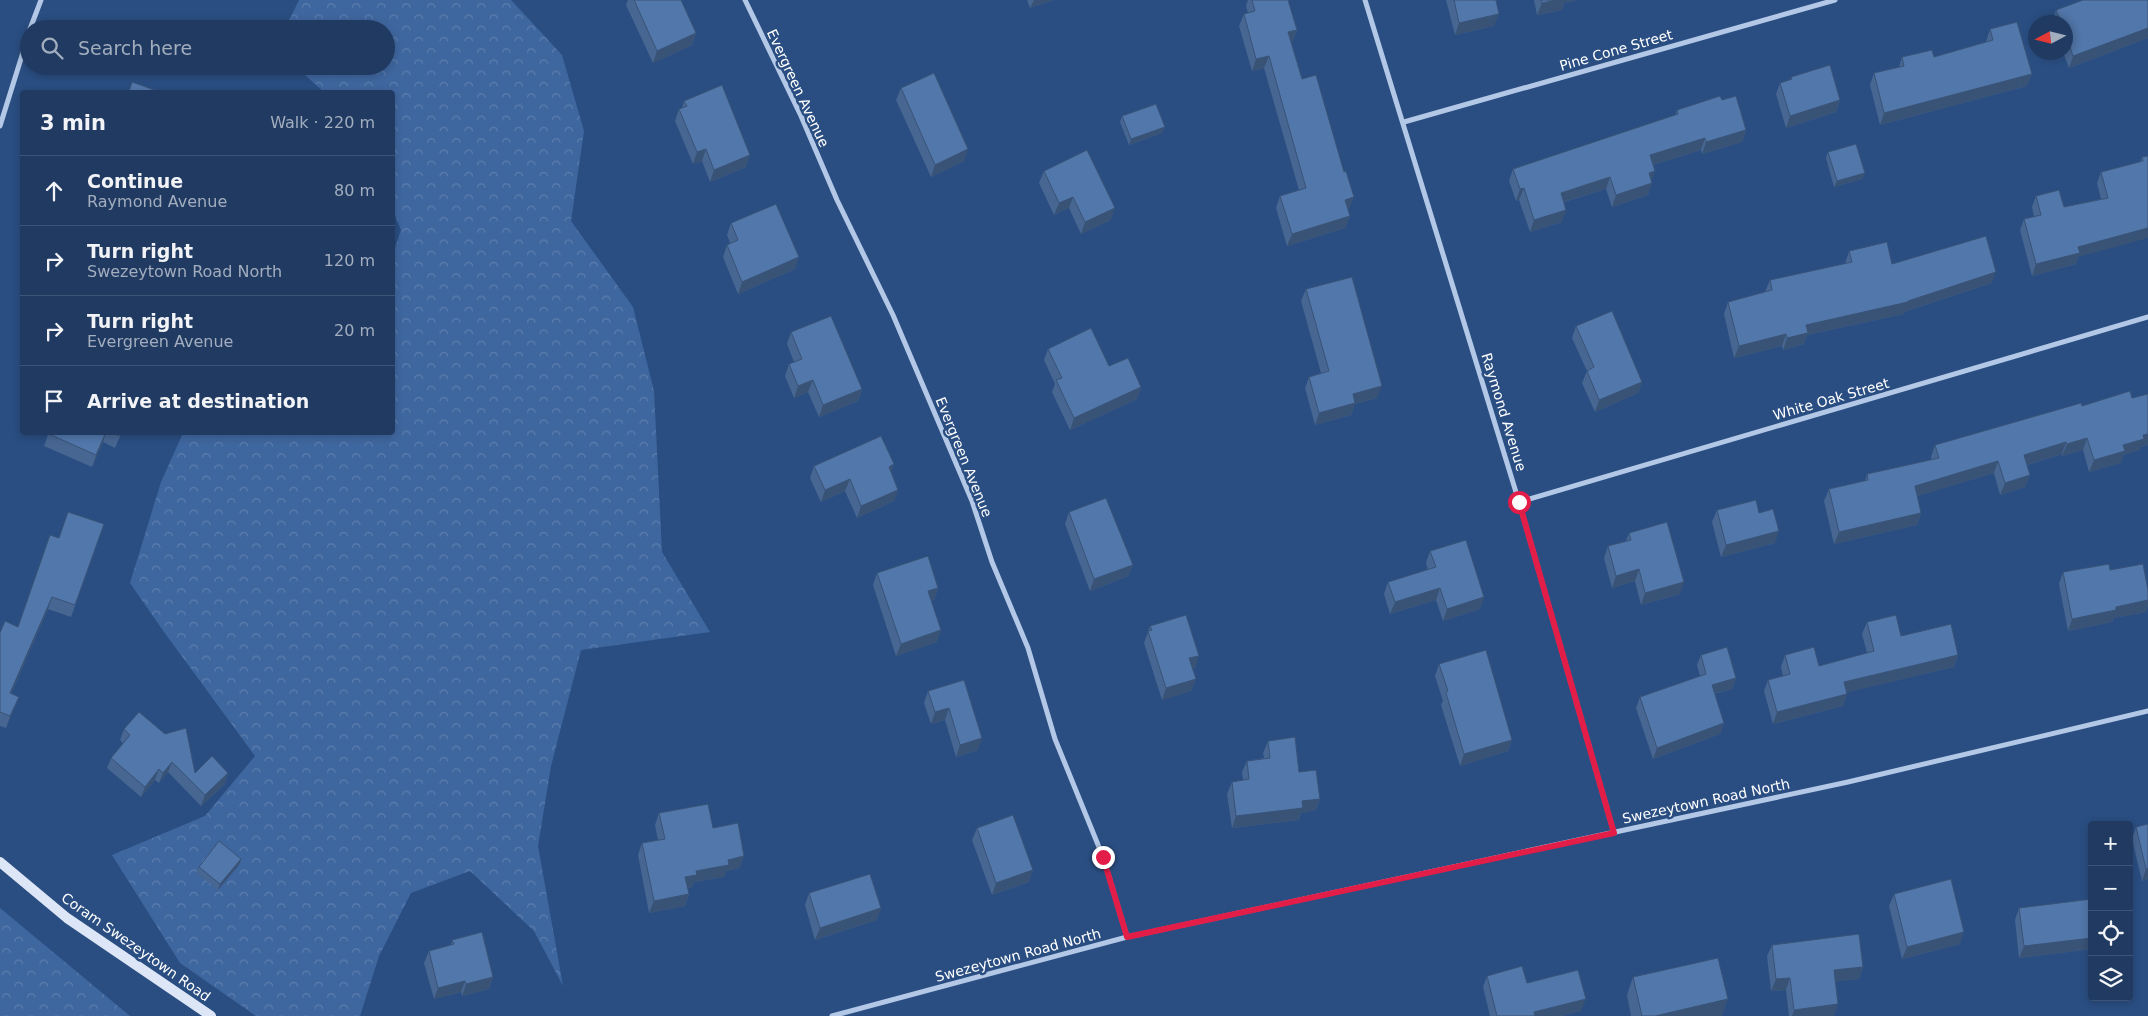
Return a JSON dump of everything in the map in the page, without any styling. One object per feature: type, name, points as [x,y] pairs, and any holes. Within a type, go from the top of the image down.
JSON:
[{"type":"street","points":[[33,20],[40,0]]},
{"type":"street","name":"Evergreen Avenue","points":[[745,0],[801,116],[837,200],[893,315],[972,501],[992,562],[1028,648],[1055,739],[1103,857],[1127,937]]},
{"type":"street","name":"Raymond Avenue","points":[[1365,0],[1404,122],[1519,502],[1614,833]]},
{"type":"street","name":"Pine Cone Street","points":[[1404,122],[1835,0]]},
{"type":"street","points":[[0,126],[20,63]]},
{"type":"street","name":"White Oak Street","points":[[1519,502],[2148,317]]},
{"type":"street","name":"Swezeytown Road North","points":[[832,1016],[1127,937],[1867,778],[2148,711]]},
{"type":"street","name":"Coram Swezeytown Road","points":[[0,862],[67,918],[211,1016]]},
{"type":"green space","points":[[299,0],[511,0],[562,55],[584,131],[571,221],[633,307],[654,391],[662,552],[710,632],[581,650],[551,766],[538,846],[563,986],[534,931],[470,871],[411,893],[379,956],[360,1016],[256,1016],[180,963],[112,855],[205,816],[255,756],[130,583],[161,482],[182,435],[395,435],[395,248],[401,230],[395,215],[395,90],[322,90],[305,75],[395,75],[395,20],[289,20]]},
{"type":"green space","points":[[0,908],[130,1016],[0,1016]]},
{"type":"building","points":[[634,0],[681,0],[696,33],[657,51]]},
{"type":"building","points":[[1252,0],[1288,0],[1297,30],[1288,32],[1302,79],[1316,75],[1344,172],[1346,171],[1354,197],[1345,200],[1350,216],[1292,234],[1280,196],[1306,188],[1269,56],[1256,59],[1244,14],[1255,11]]},
{"type":"building","points":[[1454,0],[1496,0],[1499,14],[1459,23]]},
{"type":"building","points":[[1541,0],[1556,0],[1542,3]]},
{"type":"building","points":[[2083,0],[2148,0],[2148,28],[2073,56],[2073,15],[2058,15],[2056,10]]},
{"type":"building","points":[[2017,22],[2032,74],[1884,113],[1874,73],[1904,66],[1902,57],[1932,50],[1934,57],[1993,40],[1990,29]]},
{"type":"building","points":[[1830,65],[1840,100],[1790,116],[1780,83],[1792,79],[1791,77]]},
{"type":"building","points":[[934,73],[968,149],[935,165],[901,88]]},
{"type":"building","points":[[132,82],[154,90],[130,90]]},
{"type":"building","points":[[722,85],[750,155],[714,170],[706,149],[697,152],[679,109],[687,106],[684,101]]},
{"type":"building","points":[[1720,96],[1722,100],[1736,96],[1746,130],[1706,142],[1705,138],[1650,155],[1655,171],[1649,173],[1652,183],[1616,195],[1610,177],[1561,193],[1566,210],[1534,220],[1524,188],[1520,189],[1513,169],[1678,114],[1677,110]]},
{"type":"building","points":[[1156,104],[1165,127],[1131,139],[1122,116]]},
{"type":"building","points":[[1856,144],[1865,173],[1837,181],[1828,152]]},
{"type":"building","points":[[1087,150],[1115,208],[1085,222],[1073,197],[1059,203],[1044,171]]},
{"type":"building","points":[[2148,156],[2148,228],[2078,247],[2080,253],[2036,264],[2024,219],[2041,215],[2036,196],[2059,190],[2064,207],[2108,198],[2101,172],[2143,161],[2142,157]]},
{"type":"building","points":[[776,204],[799,257],[742,282],[727,245],[738,240],[731,223]]},
{"type":"building","points":[[1986,236],[1996,272],[1908,302],[1806,325],[1808,333],[1787,338],[1786,334],[1739,346],[1728,302],[1772,290],[1770,280],[1852,262],[1849,251],[1887,242],[1892,264]]},
{"type":"building","points":[[1352,277],[1382,386],[1353,394],[1355,403],[1319,413],[1309,377],[1329,371],[1306,289]]},
{"type":"building","points":[[1612,311],[1642,382],[1599,400],[1587,371],[1594,367],[1576,326]]},
{"type":"building","points":[[831,316],[862,389],[823,405],[813,380],[798,386],[789,364],[802,359],[791,332]]},
{"type":"building","points":[[1091,328],[1109,366],[1128,358],[1141,387],[1074,418],[1056,380],[1062,378],[1048,349]]},
{"type":"building","points":[[2130,391],[2132,398],[2148,394],[2148,434],[2143,435],[2144,439],[2123,445],[2125,451],[2094,460],[2087,438],[2067,444],[2066,442],[2024,455],[2030,475],[2005,483],[1998,461],[1915,486],[1921,513],[1839,532],[1829,489],[1868,480],[1867,474],[1939,458],[1935,445],[2081,403],[2082,406]]},
{"type":"building","points":[[51,435],[105,435],[96,455]]},
{"type":"building","points":[[881,436],[894,464],[889,467],[898,490],[861,506],[850,479],[825,490],[814,466]]},
{"type":"building","points":[[1106,498],[1133,565],[1094,579],[1069,512]]},
{"type":"building","points":[[1756,500],[1759,513],[1773,509],[1779,531],[1726,545],[1717,510]]},
{"type":"building","points":[[68,512],[104,524],[75,605],[52,597],[10,693],[19,697],[10,716],[0,712],[0,633],[5,621],[18,627],[50,535],[59,538]]},
{"type":"building","points":[[1667,522],[1684,582],[1645,593],[1639,569],[1616,576],[1608,546],[1631,540],[1629,533]]},
{"type":"building","points":[[1466,540],[1484,597],[1447,609],[1440,588],[1395,602],[1388,582],[1436,567],[1430,551]]},
{"type":"building","points":[[928,556],[938,588],[928,591],[941,630],[901,644],[877,573]]},
{"type":"building","points":[[2109,564],[2110,570],[2143,564],[2148,600],[2116,607],[2116,610],[2072,619],[2063,572]]},
{"type":"building","points":[[1186,615],[1199,656],[1189,658],[1196,679],[1166,688],[1148,631],[1152,630],[1150,626]]},
{"type":"building","points":[[1896,615],[1901,636],[1951,624],[1958,655],[1844,682],[1847,694],[1777,712],[1768,680],[1790,674],[1785,655],[1814,647],[1819,666],[1874,651],[1867,622]]},
{"type":"building","points":[[1727,647],[1736,678],[1712,685],[1724,723],[1657,748],[1640,697],[1706,674],[1701,655]]},
{"type":"building","points":[[1486,650],[1512,740],[1464,754],[1439,664]]},
{"type":"building","points":[[964,680],[982,738],[960,745],[949,708],[935,712],[928,691]]},
{"type":"building","points":[[139,712],[165,734],[186,728],[195,773],[212,756],[228,773],[205,795],[172,762],[163,773],[159,769],[145,787],[111,758],[130,735],[124,729]]},
{"type":"building","points":[[1295,737],[1299,772],[1316,770],[1320,799],[1302,801],[1303,808],[1236,816],[1232,782],[1249,779],[1247,761],[1270,758],[1268,741]]},
{"type":"building","points":[[708,804],[713,828],[738,823],[744,856],[728,860],[729,865],[696,871],[697,875],[685,877],[689,894],[654,901],[642,843],[665,839],[659,813]]},
{"type":"building","points":[[1013,815],[1033,870],[996,883],[977,828]]},
{"type":"building","points":[[2148,824],[2148,868],[2146,869],[2136,827]]},
{"type":"building","points":[[219,841],[241,859],[220,884],[199,867]]},
{"type":"building","points":[[870,874],[881,908],[820,928],[809,893]]},
{"type":"building","points":[[1951,879],[1964,932],[1907,947],[1894,894]]},
{"type":"building","points":[[2088,899],[2088,938],[2024,946],[2019,908]]},
{"type":"building","points":[[482,932],[493,977],[466,984],[465,981],[438,988],[429,951],[454,944],[452,940]]},
{"type":"building","points":[[1859,934],[1863,967],[1834,970],[1838,1004],[1794,1010],[1790,978],[1776,979],[1772,945]]},
{"type":"building","points":[[1718,958],[1728,999],[1655,1016],[1642,1016],[1633,977]]},
{"type":"building","points":[[1522,966],[1527,983],[1578,970],[1586,999],[1534,1012],[1535,1016],[1497,1016],[1487,976]]},
{"type":"route","points":[[1103,857],[1127,937],[1614,833],[1519,502]]}]
